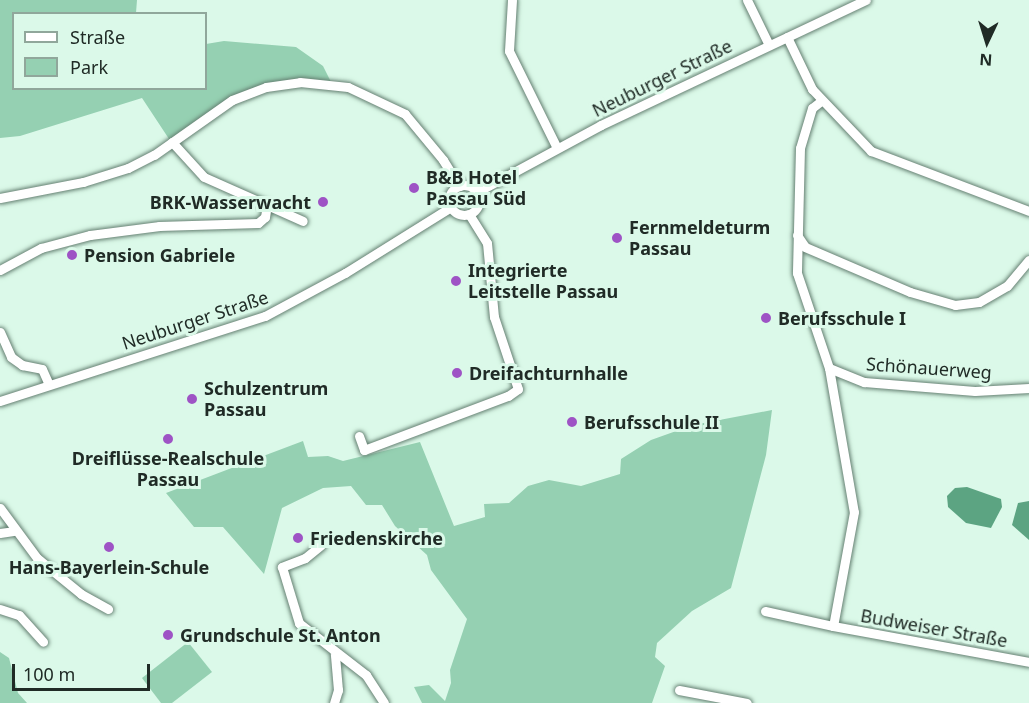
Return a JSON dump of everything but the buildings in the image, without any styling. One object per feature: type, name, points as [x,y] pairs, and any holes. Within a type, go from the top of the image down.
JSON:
[{"type":"street","points":[[512,0],[509,51],[557,148]]},
{"type":"street","points":[[747,0],[769,45]]},
{"type":"street","name":"Neuburger Straße","points":[[477,192],[557,148],[866,0]]},
{"type":"street","points":[[787,37],[821,101],[871,151],[1029,211]]},
{"type":"street","points":[[0,198],[83,182],[128,168],[172,142],[216,109],[251,92],[285,84],[332,84],[368,95],[405,114],[443,160],[459,186]]},
{"type":"street","points":[[821,101],[812,108],[800,148],[796,235],[797,273],[829,368]]},
{"type":"street","points":[[172,142],[204,177],[303,221]]},
{"type":"street","points":[[459,186],[469,186],[477,192],[478,205],[469,214],[461,214],[451,207],[451,192],[459,186]]},
{"type":"street","points":[[0,270],[40,248],[90,235],[159,226],[258,223],[265,217],[267,205]]},
{"type":"street","name":"Neuburger Straße","points":[[0,401],[265,316],[345,273],[451,207]]},
{"type":"street","points":[[359,436],[364,450],[508,396],[518,389],[494,317],[487,243],[469,214]]},
{"type":"street","points":[[796,235],[805,247],[910,292],[955,305],[979,302],[1007,286],[1029,260]]},
{"type":"street","points":[[0,332],[10,357],[22,365],[42,369],[49,385]]},
{"type":"street","name":"Schönauerweg","points":[[829,368],[864,382],[975,391],[1029,388]]},
{"type":"street","name":"Budweiser Straße","points":[[829,368],[854,512],[833,626]]},
{"type":"street","points":[[0,508],[37,558],[81,594],[108,609]]},
{"type":"street","points":[[0,533],[15,531]]},
{"type":"street","points":[[321,544],[305,558],[282,567],[299,623],[335,654],[366,675],[384,703]]},
{"type":"street","points":[[0,609],[19,615],[43,642]]},
{"type":"street","name":"Budweiser Straße","points":[[765,611],[833,626],[1029,662]]},
{"type":"street","points":[[334,703],[338,690],[335,654]]},
{"type":"street","points":[[679,690],[747,703]]},
{"type":"green space","points":[[0,0],[137,0],[136,12],[12,12],[12,90],[207,90],[207,44],[224,41],[296,47],[323,66],[332,84],[291,83],[251,92],[171,142],[142,98],[20,136],[0,138]]},
{"type":"green space","points":[[772,410],[766,455],[731,588],[692,611],[657,643],[655,657],[665,666],[652,703],[422,703],[414,687],[429,685],[445,701],[451,683],[450,670],[467,619],[431,570],[427,555],[395,526],[382,505],[366,505],[351,486],[323,488],[282,508],[264,574],[223,527],[194,527],[166,493],[303,441],[308,457],[328,456],[343,461],[420,442],[454,526],[485,517],[484,504],[509,503],[528,486],[549,480],[581,486],[620,474],[621,459],[651,440],[693,425]]},
{"type":"green space","points":[[188,642],[212,672],[172,703],[161,703],[142,678]]},
{"type":"green space","points":[[0,652],[9,658],[18,693],[27,703],[0,703]]},
{"type":"shaded area","points":[[967,487],[1001,499],[1002,507],[991,528],[966,523],[948,507],[947,496],[955,488]]},
{"type":"shaded area","points":[[1029,501],[1029,540],[1012,525],[1018,503]]},
{"type":"place","name":"B&B Hotel Passau Süd","points":[[414,188]]},
{"type":"place","name":"BRK-Wasserwacht","points":[[323,202]]},
{"type":"place","name":"Fernmeldeturm Passau","points":[[617,238]]},
{"type":"place","name":"Pension Gabriele","points":[[72,255]]},
{"type":"place","name":"Integrierte Leitstelle Passau","points":[[456,281]]},
{"type":"place","name":"Berufsschule I","points":[[766,318]]},
{"type":"place","name":"Dreifachturnhalle","points":[[457,373]]},
{"type":"place","name":"Schulzentrum Passau","points":[[192,399]]},
{"type":"place","name":"Berufsschule II","points":[[572,422]]},
{"type":"place","name":"Dreiflüsse-Realschule Passau","points":[[168,439]]},
{"type":"place","name":"Friedenskirche","points":[[298,538]]},
{"type":"place","name":"Hans-Bayerlein-Schule","points":[[109,547]]},
{"type":"place","name":"Grundschule St. Anton","points":[[168,635]]}]
